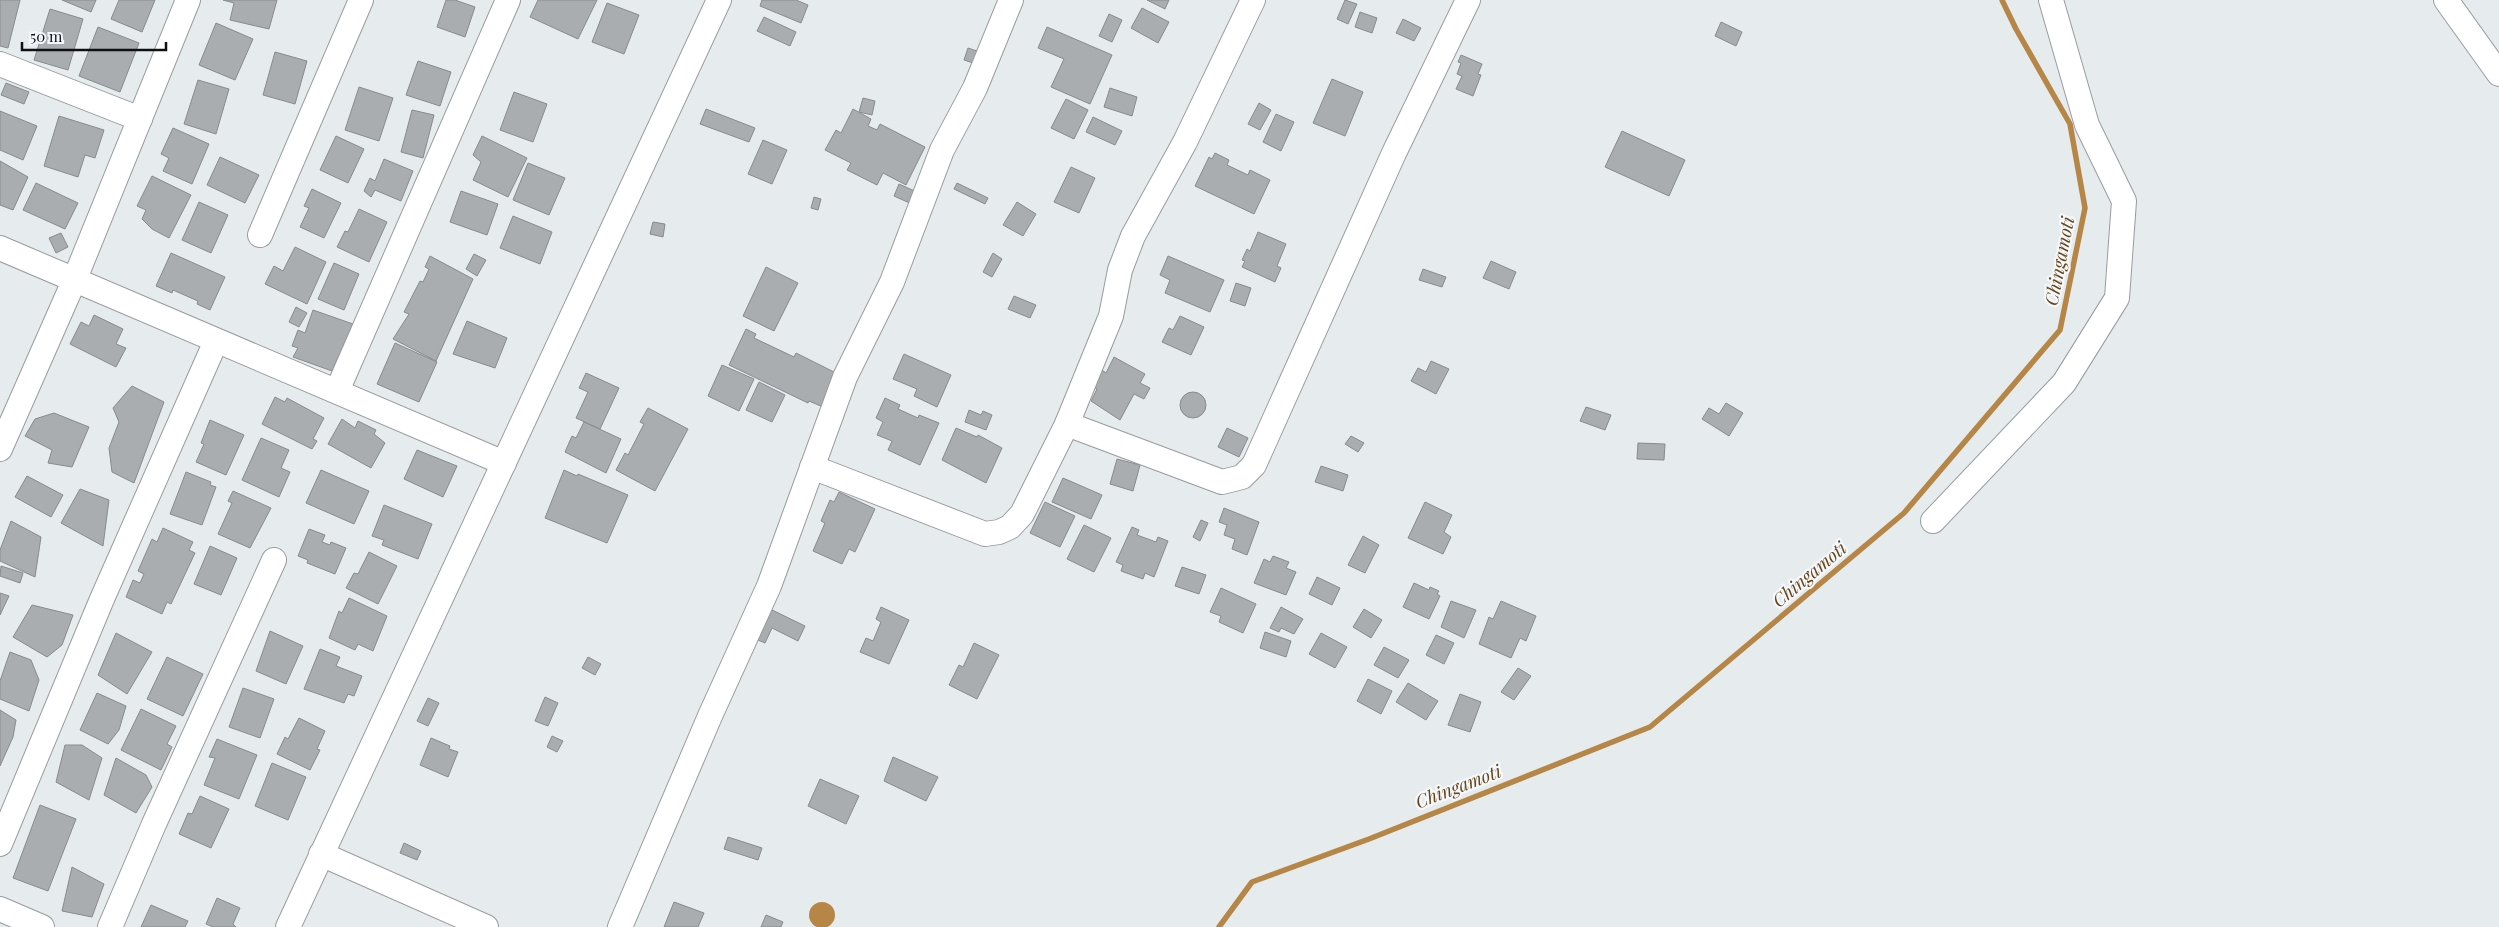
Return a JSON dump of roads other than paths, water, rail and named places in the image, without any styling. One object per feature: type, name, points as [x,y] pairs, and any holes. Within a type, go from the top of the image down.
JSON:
[{"type":"street","points":[[0,449],[6,417],[74,281],[188,0]]},
{"type":"street","points":[[260,235],[361,0]]},
{"type":"street","points":[[338,391],[508,0]]},
{"type":"street","points":[[288,927],[719,0]]},
{"type":"street","points":[[620,927],[710,716],[769,586],[845,377],[892,282],[942,150],[975,88],[1011,0]]},
{"type":"street","points":[[812,467],[985,534],[999,532],[1010,527],[1022,514],[1066,424],[1111,316],[1120,270],[1134,236],[1185,142],[1253,0]]},
{"type":"street","points":[[1066,424],[1222,482],[1242,478],[1254,465],[1394,153],[1468,0]]},
{"type":"street","points":[[1933,521],[2064,383],[2117,298],[2124,201],[2087,125],[2051,0]]},
{"type":"street","points":[[2446,0],[2499,74]]},
{"type":"street","points":[[0,64],[140,119]]},
{"type":"street","points":[[0,248],[74,281],[338,391],[504,464]]},
{"type":"street","points":[[0,844],[102,599],[216,341]]},
{"type":"street","points":[[110,927],[154,824],[274,560]]},
{"type":"street","points":[[322,854],[486,927]]},
{"type":"street","points":[[0,909],[42,927]]},
{"type":"waterway","name":"Chingamoti","points":[[1219,927],[1252,882],[1369,839],[1650,727],[1904,513],[2060,330],[2085,208],[2070,124],[2016,29],[2002,0]]}]
